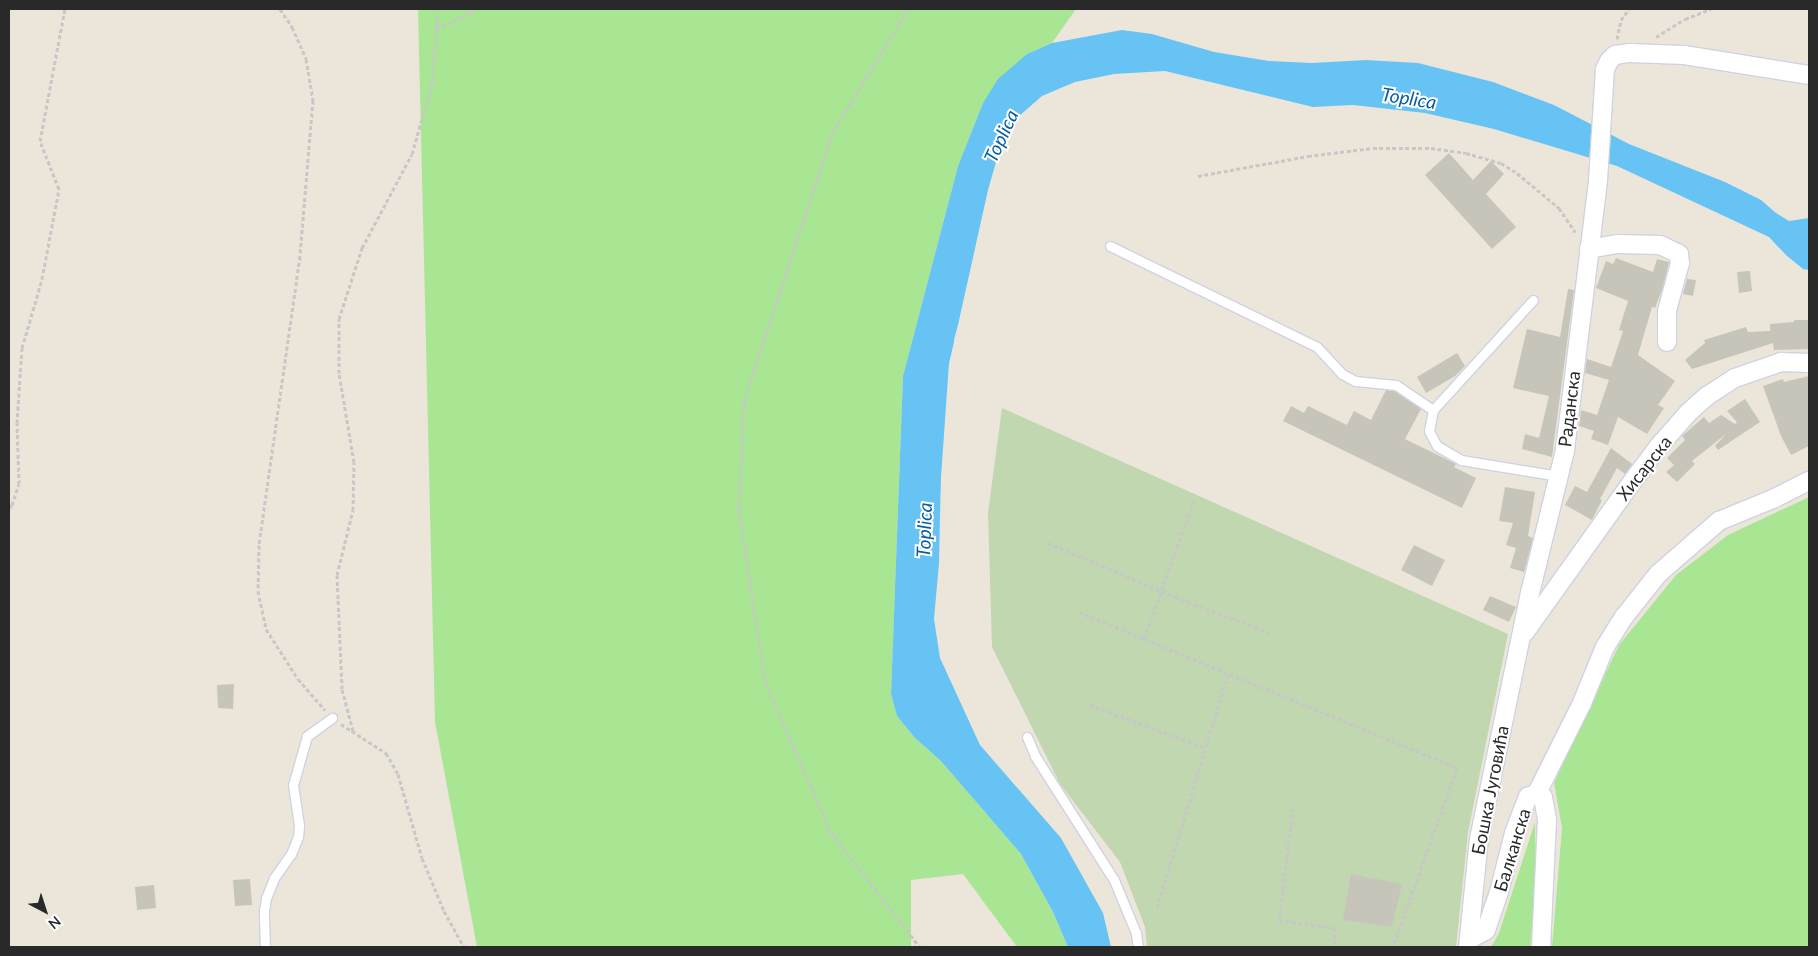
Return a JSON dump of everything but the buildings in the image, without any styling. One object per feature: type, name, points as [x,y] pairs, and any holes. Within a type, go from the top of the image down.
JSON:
[{"type":"street","points":[[1615,54],[1684,54],[1809,75]]},
{"type":"street","name":"Раданска","points":[[1523,634],[1530,594],[1564,450],[1598,180],[1605,69],[1608,61],[1615,54]]},
{"type":"street","points":[[1590,246],[1618,244],[1660,245],[1679,254],[1680,263],[1667,311],[1667,342]]},
{"type":"street","name":"Хисарска","points":[[1523,634],[1632,482],[1659,446],[1688,413],[1707,396],[1735,378],[1781,362],[1809,363]]},
{"type":"street","points":[[1537,793],[1582,703],[1605,647],[1624,617],[1658,574],[1719,521],[1775,498],[1809,481]]},
{"type":"street","name":"Бошка Југовића","points":[[1469,943],[1479,839],[1508,693],[1523,634]]},
{"type":"street","name":"Балканска","points":[[1469,943],[1486,930],[1499,892],[1514,833],[1528,797],[1537,793],[1543,797],[1547,820],[1541,947]]},
{"type":"lane","points":[[1110,246],[1317,347],[1342,374],[1355,381],[1396,385],[1433,410]]},
{"type":"lane","points":[[1533,300],[1433,410],[1429,425],[1431,437],[1436,446],[1452,456],[1470,462],[1558,476]]},
{"type":"lane","points":[[265,947],[264,911],[266,898],[274,878],[291,854],[298,837],[299,826],[293,785],[307,736],[332,718]]},
{"type":"lane","points":[[1027,737],[1035,756],[1114,880],[1136,933],[1138,947]]},
{"type":"path","points":[[9,508],[12,505],[18,484],[17,423],[22,348],[42,279],[59,189],[40,141],[65,9]]},
{"type":"path","points":[[280,9],[292,27],[306,59],[313,100],[300,256],[259,545],[258,591],[266,629],[298,680],[332,718],[386,753],[398,774],[422,858],[444,911],[464,947]]},
{"type":"path","points":[[354,732],[342,689],[337,575],[353,510],[354,462],[339,373],[339,319],[362,248],[412,154],[432,84],[438,9]]},
{"type":"path","points":[[436,28],[472,13],[475,9]]},
{"type":"path","points":[[908,9],[832,134],[744,402],[739,510],[764,682],[831,832],[920,947]]},
{"type":"path","points":[[1615,54],[1621,20],[1629,9]]},
{"type":"path","points":[[1654,38],[1685,19],[1711,9]]},
{"type":"path","points":[[1198,176],[1308,156],[1373,148],[1431,148],[1466,152],[1501,163],[1517,172],[1559,208],[1580,237],[1590,246]]},
{"type":"path","points":[[1144,639],[1194,499]]},
{"type":"path","points":[[1048,543],[1161,591],[1270,633]]},
{"type":"path","points":[[1079,612],[1457,768],[1393,947]]},
{"type":"path","points":[[1158,908],[1228,674]]},
{"type":"path","points":[[1090,705],[1206,748]]},
{"type":"path","points":[[1293,808],[1279,920],[1336,928],[1334,947]]},
{"type":"green space","points":[[418,9],[1076,9],[1052,43],[1027,54],[983,103],[958,166],[903,376],[891,694],[897,716],[915,738],[941,761],[1021,854],[1053,912],[1068,947],[1017,947],[963,874],[911,880],[911,947],[477,947],[435,722]]},
{"type":"green space","points":[[1002,408],[1508,634],[1468,832],[1456,947],[1147,947],[1145,927],[1120,862],[1060,784],[992,647],[988,513]]},
{"type":"green space","points":[[1809,497],[1809,947],[1552,947],[1562,828],[1554,783],[1619,645],[1676,575],[1728,535]]},
{"type":"green space","points":[[1535,822],[1536,888],[1530,947],[1491,947],[1499,933]]},
{"type":"water","points":[[1122,30],[1152,34],[1214,52],[1269,61],[1312,63],[1366,60],[1418,63],[1493,82],[1554,105],[1629,144],[1725,182],[1761,200],[1789,221],[1809,218],[1809,270],[1803,269],[1786,255],[1769,237],[1617,166],[1494,129],[1425,113],[1353,105],[1313,107],[1165,71],[1114,74],[1075,82],[1042,96],[1018,117],[1002,141],[988,190],[958,325],[943,380],[939,563],[934,619],[940,658],[980,745],[1061,838],[1103,913],[1111,947],[1068,947],[1053,912],[1021,854],[941,761],[915,738],[897,716],[891,694],[903,376],[958,166],[983,103],[998,79],[1027,54],[1052,43]],"holes":[[[934,380],[934,482],[931,504],[925,496],[920,430],[928,381]]]},
{"type":"waterway","name":"Toplica","points":[[922,534],[934,362],[939,340]]}]
